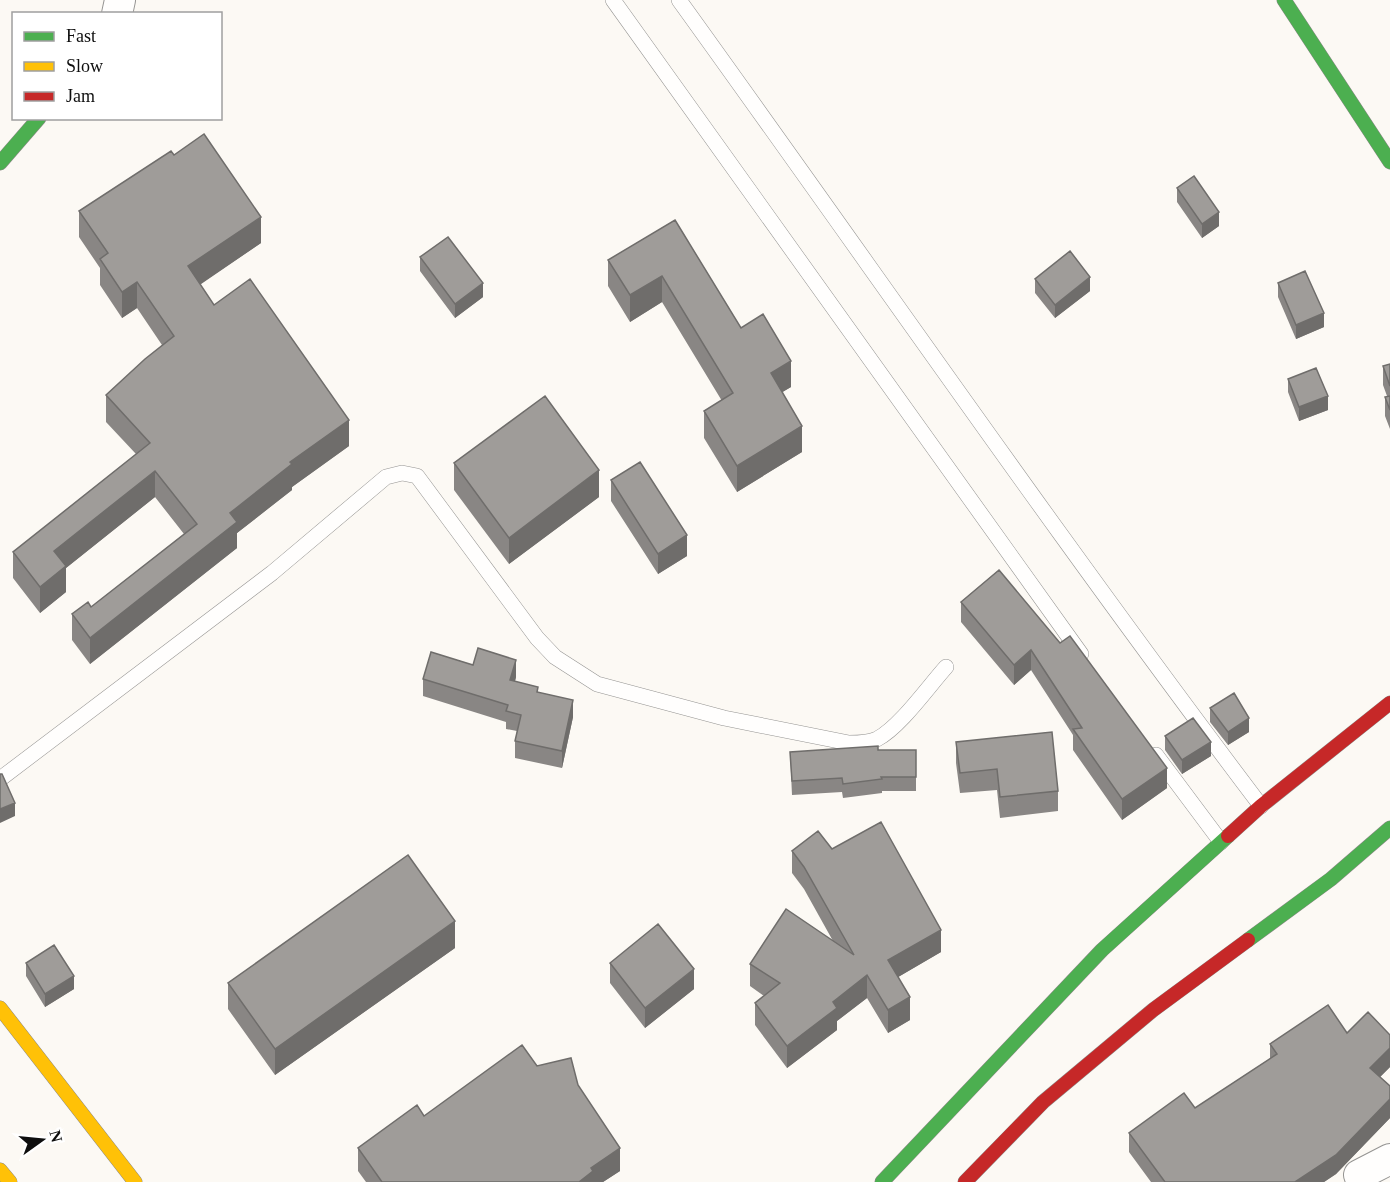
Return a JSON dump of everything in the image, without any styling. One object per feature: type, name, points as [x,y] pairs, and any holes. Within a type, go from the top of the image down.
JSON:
[{"type":"street","points":[[1284,0],[1390,162]]},
{"type":"street","points":[[0,163],[37,120]]},
{"type":"street","points":[[882,1182],[1102,950],[1261,806],[1390,703]]},
{"type":"street","points":[[965,1182],[1043,1102],[1079,1071],[1153,1010],[1331,879],[1390,828]]},
{"type":"street","points":[[0,1008],[135,1182]]},
{"type":"street","points":[[1359,1175],[1390,1159]]},
{"type":"street","points":[[0,1170],[10,1182]]},
{"type":"lane","points":[[613,0],[1034,591],[1090,666]]},
{"type":"lane","points":[[679,0],[855,244],[1040,508],[1151,661],[1261,806]]},
{"type":"lane","points":[[0,779],[272,573],[387,477],[402,473],[417,476],[537,638],[555,657],[597,684],[724,718],[849,743],[863,743],[876,739],[892,728],[946,667]]},
{"type":"lane","points":[[1145,740],[1221,842]]},
{"type":"building","points":[[204,134],[261,217],[188,266],[214,305],[250,279],[349,420],[290,462],[292,464],[230,513],[237,522],[90,638],[72,614],[88,602],[91,607],[197,524],[155,471],[54,551],[66,566],[40,587],[13,552],[150,443],[106,395],[174,336],[137,282],[122,292],[100,259],[108,253],[79,211],[171,151],[174,155]]},
{"type":"building","points":[[1194,176],[1219,212],[1202,224],[1177,188]]},
{"type":"building","points":[[675,220],[741,328],[763,314],[791,361],[771,373],[802,426],[737,466],[704,411],[733,393],[662,276],[630,295],[608,260]]},
{"type":"building","points":[[448,237],[483,283],[455,304],[420,257]]},
{"type":"building","points":[[1070,251],[1090,277],[1055,305],[1035,279]]},
{"type":"building","points":[[1305,271],[1324,313],[1296,325],[1278,283]]},
{"type":"building","points":[[1390,364],[1390,386],[1383,366]]},
{"type":"building","points":[[1316,368],[1328,396],[1299,407],[1288,379]]},
{"type":"building","points":[[545,396],[599,470],[509,538],[454,463]]},
{"type":"building","points":[[1390,396],[1390,410],[1385,397]]},
{"type":"building","points":[[640,462],[687,535],[658,554],[611,480]]},
{"type":"building","points":[[999,570],[1060,643],[1070,636],[1167,768],[1122,799],[1073,729],[1082,728],[1031,650],[1014,665],[961,602]]},
{"type":"building","points":[[478,648],[516,660],[510,680],[538,687],[537,692],[573,700],[562,751],[515,741],[521,715],[506,711],[508,705],[423,679],[431,652],[473,665]]},
{"type":"building","points":[[1234,693],[1249,718],[1228,732],[1210,708]]},
{"type":"building","points":[[1193,718],[1211,742],[1182,760],[1165,736]]},
{"type":"building","points":[[1052,732],[1058,791],[1000,797],[997,769],[960,773],[956,742]]},
{"type":"building","points":[[878,746],[878,750],[916,750],[916,777],[881,777],[882,779],[843,784],[842,778],[792,781],[790,752]]},
{"type":"building","points":[[0,774],[15,803],[0,809]]},
{"type":"building","points":[[881,822],[941,930],[888,960],[910,997],[888,1010],[867,975],[833,1002],[837,1008],[787,1046],[755,1003],[780,983],[750,964],[786,909],[854,955],[804,867],[792,851],[818,831],[832,849]]},
{"type":"building","points":[[408,855],[455,921],[275,1049],[228,983]]},
{"type":"building","points":[[658,924],[694,969],[645,1008],[610,963]]},
{"type":"building","points":[[54,945],[74,976],[45,994],[26,963]]},
{"type":"building","points":[[1328,1005],[1347,1033],[1368,1012],[1390,1035],[1390,1048],[1370,1068],[1390,1086],[1390,1099],[1336,1155],[1295,1182],[1165,1182],[1129,1133],[1184,1093],[1195,1108],[1277,1054],[1270,1044]]},
{"type":"building","points":[[522,1045],[537,1066],[571,1058],[578,1085],[620,1148],[591,1168],[593,1171],[579,1182],[382,1182],[358,1148],[417,1105],[424,1116]]},
{"type":"traffic: fast","points":[[1284,0],[1390,162]]},
{"type":"traffic: fast","points":[[0,163],[37,120]]},
{"type":"traffic: fast","points":[[1248,940],[1331,879],[1390,828]]},
{"type":"traffic: fast","points":[[882,1182],[1102,950],[1228,836]]},
{"type":"traffic: slow","points":[[0,1008],[135,1182]]},
{"type":"traffic: slow","points":[[0,1170],[10,1182]]},
{"type":"traffic: jam","points":[[1228,836],[1261,806],[1390,703]]},
{"type":"traffic: jam","points":[[965,1182],[1043,1102],[1153,1010],[1248,940]]}]
